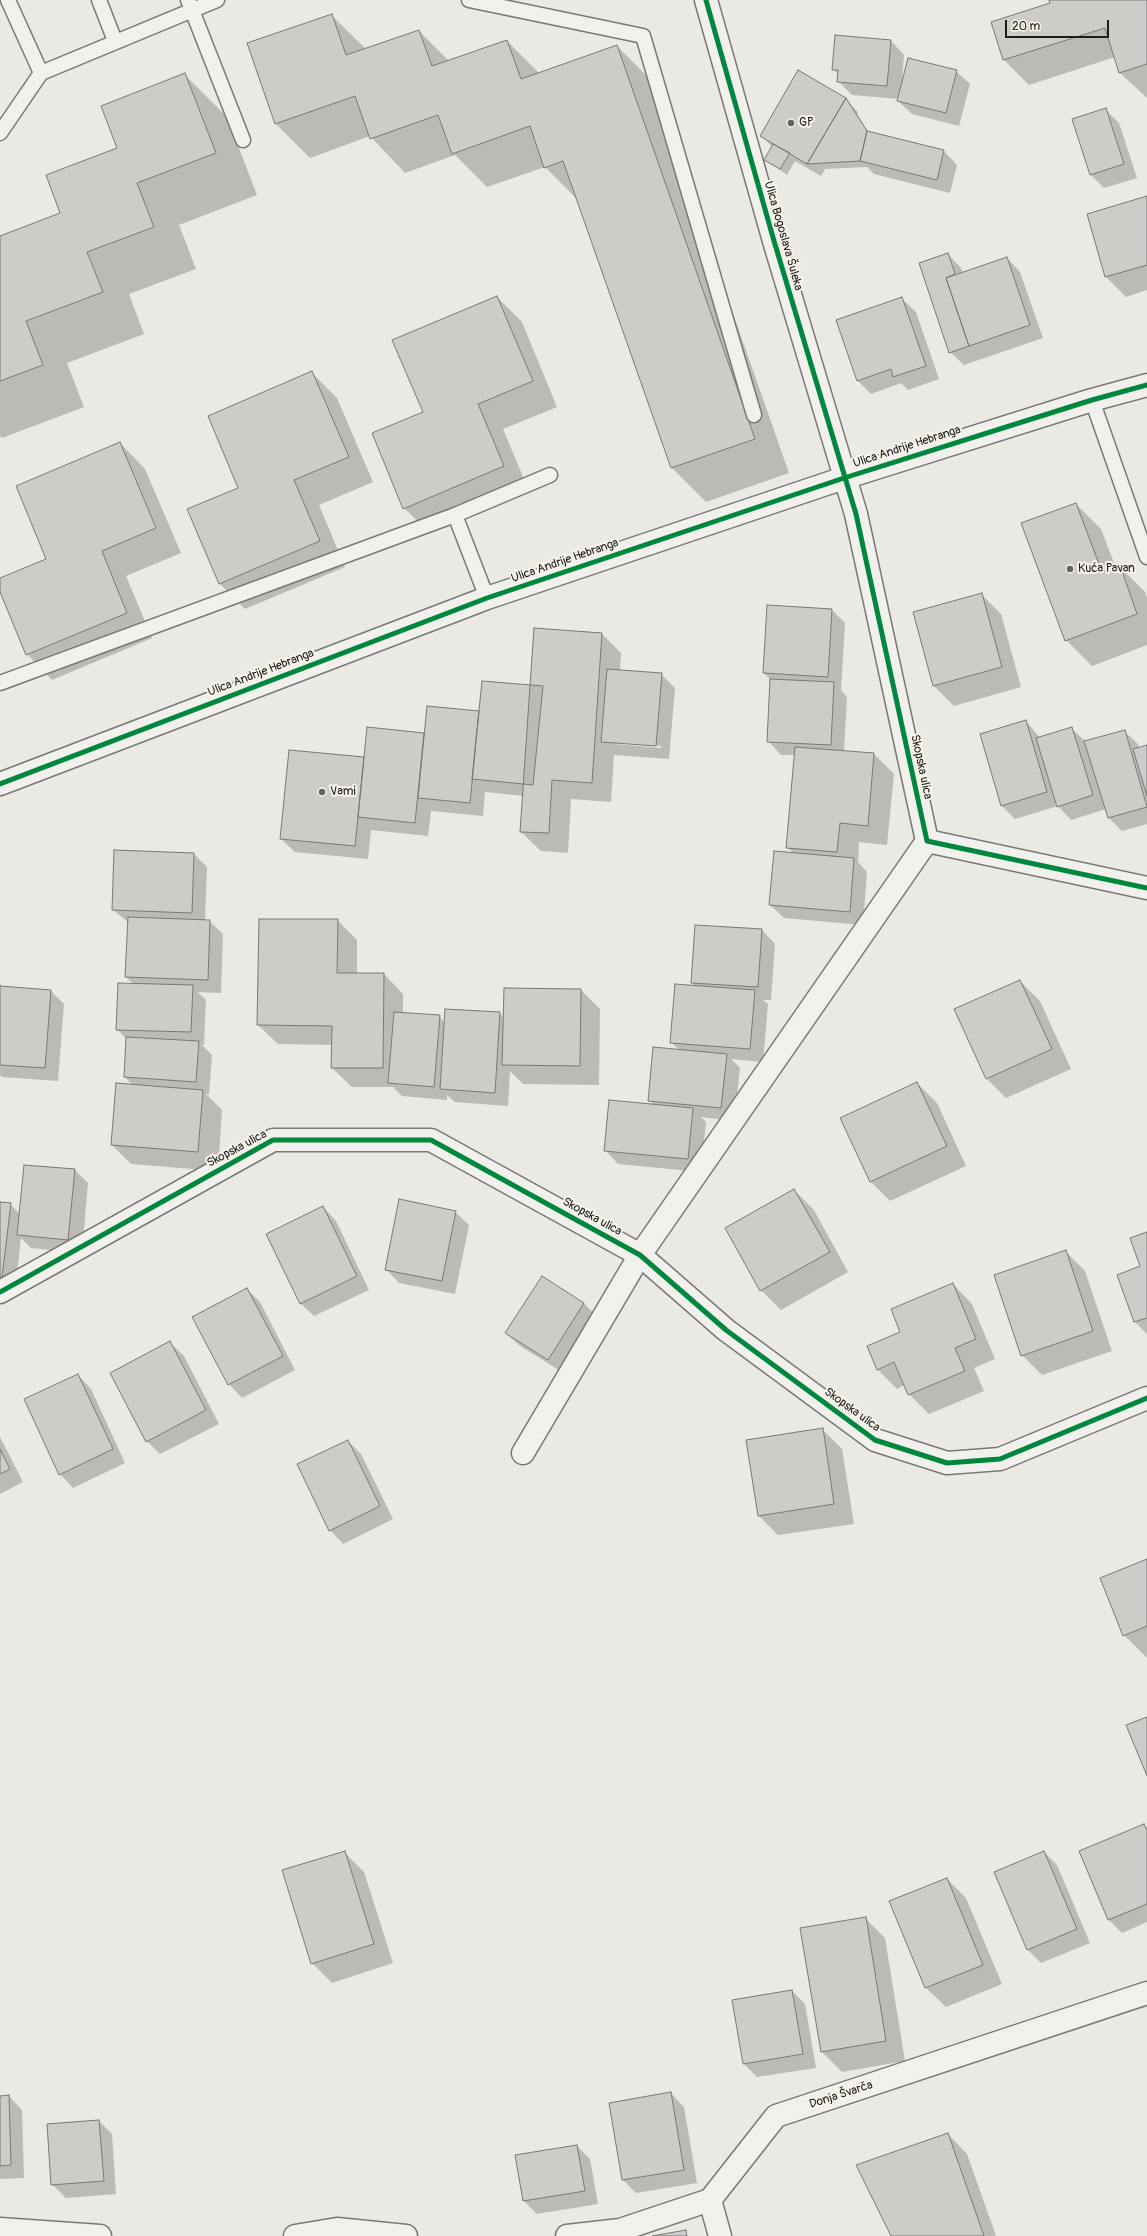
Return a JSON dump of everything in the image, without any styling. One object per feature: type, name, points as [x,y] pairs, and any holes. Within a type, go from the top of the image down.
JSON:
[{"type":"street","name":"Ulica Bogoslava Šuleka","points":[[706,0],[774,241],[844,478]]},
{"type":"street","name":"Ulica Andrije Hebranga","points":[[0,784],[487,598],[844,478],[1092,400],[1147,385]]},
{"type":"street","name":"Skopska ulica","points":[[844,478],[856,514],[927,841]]},
{"type":"street","points":[[523,1453],[640,1255],[927,841],[1147,888]]},
{"type":"street","name":"Skopska ulica","points":[[0,1292],[273,1140],[431,1140],[640,1255],[726,1330],[875,1440],[948,1463],[1000,1459],[1147,1398]]},
{"type":"street","name":"Donja Švarča","points":[[710,2200],[776,2116],[1147,1993]]},
{"type":"street","points":[[568,2236],[620,2230],[710,2200],[720,2236]]},
{"type":"street","points":[[0,2229],[100,2236]]},
{"type":"street","points":[[295,2236],[337,2230],[406,2236]]},
{"type":"lane","points":[[8,0],[41,73]]},
{"type":"lane","points":[[99,0],[115,41]]},
{"type":"lane","points":[[0,133],[41,73],[115,41],[190,5],[217,0]]},
{"type":"lane","points":[[478,1],[643,36],[754,414]]},
{"type":"lane","points":[[190,5],[243,140]]},
{"type":"lane","points":[[1092,400],[1147,557]]},
{"type":"lane","points":[[0,683],[455,515],[550,475]]},
{"type":"lane","points":[[455,515],[487,598]]},
{"type":"building","points":[[1049,0],[1147,0],[1147,64],[1119,73],[1105,28],[1003,60],[991,22],[1050,3]]},
{"type":"building","points":[[332,14],[346,55],[419,30],[432,66],[507,40],[521,79],[617,45],[755,439],[671,468],[563,161],[544,168],[530,126],[452,154],[438,115],[370,139],[355,96],[275,124],[247,43]]},
{"type":"building","points":[[835,35],[891,40],[887,86],[837,82],[838,70],[832,70]]},
{"type":"building","points":[[908,58],[957,70],[946,113],[897,101]]},
{"type":"building","points":[[798,70],[846,98],[807,164],[760,136]]},
{"type":"building","points":[[185,73],[216,153],[137,183],[154,227],[87,252],[103,292],[26,321],[43,365],[0,381],[0,236],[60,213],[46,175],[117,148],[101,106]]},
{"type":"building","points":[[846,98],[867,131],[860,161],[807,164]]},
{"type":"building","points":[[1106,108],[1124,164],[1090,175],[1072,119]]},
{"type":"building","points":[[867,131],[944,150],[937,180],[860,161]]},
{"type":"building","points":[[773,144],[790,153],[780,169],[764,160]]},
{"type":"building","points":[[1147,196],[1147,265],[1105,277],[1087,214]]},
{"type":"building","points":[[948,253],[955,274],[946,278],[969,346],[949,353],[919,263]]},
{"type":"building","points":[[1007,257],[1030,325],[969,346],[946,278]]},
{"type":"building","points":[[497,296],[533,381],[478,404],[504,466],[403,509],[372,433],[423,412],[392,340]]},
{"type":"building","points":[[902,297],[926,366],[893,377],[891,369],[857,381],[836,320]]},
{"type":"building","points":[[312,371],[349,457],[294,480],[320,541],[219,584],[187,509],[238,488],[208,416]]},
{"type":"building","points":[[120,442],[156,528],[102,551],[127,613],[26,655],[0,592],[0,578],[46,559],[16,486]]},
{"type":"building","name":"Kuća Pavan","points":[[1076,503],[1102,572],[1120,565],[1137,614],[1065,641],[1021,523]]},
{"type":"building","points":[[982,593],[1002,667],[933,686],[913,612]]},
{"type":"building","points":[[767,605],[832,609],[828,677],[763,673]]},
{"type":"building","points":[[534,628],[602,633],[592,783],[552,780],[549,833],[520,832]]},
{"type":"building","points":[[607,669],[662,673],[656,746],[601,742]]},
{"type":"building","points":[[770,679],[834,682],[831,745],[767,742]]},
{"type":"building","points":[[482,681],[543,686],[533,785],[472,779]]},
{"type":"building","points":[[427,706],[479,711],[470,803],[418,798]]},
{"type":"building","points":[[1026,720],[1047,792],[1001,806],[980,734]]},
{"type":"building","points":[[367,727],[424,733],[415,823],[358,817]]},
{"type":"building","points":[[1072,727],[1093,795],[1057,807],[1036,738]]},
{"type":"building","points":[[1125,730],[1147,807],[1108,818],[1084,741]]},
{"type":"building","points":[[1147,745],[1147,796],[1133,749]]},
{"type":"building","points":[[795,747],[874,753],[868,826],[840,823],[837,852],[786,848]]},
{"type":"building","points":[[289,750],[364,757],[355,846],[280,839]]},
{"type":"building","points":[[114,850],[194,853],[192,913],[112,910]]},
{"type":"building","points":[[774,851],[854,858],[850,912],[769,905]]},
{"type":"building","points":[[128,917],[210,920],[208,980],[125,977]]},
{"type":"building","points":[[259,919],[338,919],[337,973],[384,973],[383,1068],[331,1068],[332,1026],[257,1025]]},
{"type":"building","points":[[695,925],[762,929],[758,987],[691,983]]},
{"type":"building","points":[[1020,980],[1052,1049],[986,1079],[954,1009]]},
{"type":"building","points":[[118,983],[193,985],[191,1032],[116,1030]]},
{"type":"building","points":[[675,984],[755,990],[750,1049],[670,1043]]},
{"type":"building","points":[[0,986],[51,990],[45,1068],[0,1065]]},
{"type":"building","points":[[504,988],[581,989],[580,1066],[502,1065]]},
{"type":"building","points":[[445,1009],[500,1012],[495,1093],[440,1089]]},
{"type":"building","points":[[394,1012],[440,1015],[434,1087],[388,1083]]},
{"type":"building","points":[[126,1037],[199,1041],[196,1082],[124,1077]]},
{"type":"building","points":[[653,1047],[727,1054],[721,1108],[648,1101]]},
{"type":"building","points":[[917,1082],[947,1146],[870,1182],[840,1118]]},
{"type":"building","points":[[116,1083],[203,1090],[198,1152],[111,1145]]},
{"type":"building","points":[[609,1100],[693,1108],[688,1159],[604,1151]]},
{"type":"building","points":[[24,1165],[75,1169],[68,1240],[17,1235]]},
{"type":"building","points":[[794,1189],[830,1252],[760,1291],[725,1228]]},
{"type":"building","points":[[399,1199],[456,1211],[442,1281],[385,1270]]},
{"type":"building","points":[[0,1202],[11,1203],[2,1277],[0,1277]]},
{"type":"building","points":[[323,1206],[357,1276],[300,1304],[266,1234]]},
{"type":"building","points":[[1147,1232],[1147,1318],[1134,1322],[1117,1275],[1140,1266],[1130,1238]]},
{"type":"building","points":[[1066,1250],[1093,1331],[1021,1356],[994,1275]]},
{"type":"building","points":[[542,1276],[584,1303],[548,1360],[505,1333]]},
{"type":"building","points":[[953,1283],[976,1339],[955,1348],[965,1371],[908,1395],[894,1362],[877,1370],[867,1346],[900,1332],[891,1309]]},
{"type":"building","points":[[247,1288],[283,1356],[228,1385],[192,1317]]},
{"type":"building","points":[[170,1341],[206,1410],[146,1442],[110,1373]]},
{"type":"building","points":[[78,1374],[113,1449],[59,1475],[24,1399]]},
{"type":"building","points":[[823,1428],[834,1504],[758,1516],[746,1440]]},
{"type":"building","points":[[348,1440],[380,1506],[329,1531],[297,1464]]},
{"type":"building","points":[[0,1449],[10,1469],[0,1474]]},
{"type":"building","points":[[1147,1559],[1147,1626],[1123,1636],[1100,1578]]},
{"type":"building","points":[[1147,1717],[1147,1776],[1126,1725]]},
{"type":"building","points":[[1144,1824],[1147,1830],[1147,1904],[1108,1920],[1079,1851]]},
{"type":"building","points":[[345,1851],[374,1944],[311,1964],[282,1870]]},
{"type":"building","points":[[1044,1851],[1077,1929],[1027,1950],[994,1872]]},
{"type":"building","points":[[947,1878],[983,1965],[925,1988],[889,1901]]},
{"type":"building","points":[[866,1917],[886,2041],[821,2052],[800,1928]]},
{"type":"building","points":[[792,1990],[803,2054],[743,2064],[732,2000]]},
{"type":"building","points":[[671,2092],[684,2170],[622,2180],[609,2103]]},
{"type":"building","points":[[9,2095],[11,2165],[0,2166],[0,2096]]},
{"type":"building","points":[[99,2120],[104,2181],[51,2185],[47,2124]]},
{"type":"building","points":[[948,2133],[984,2236],[891,2236],[856,2165]]},
{"type":"building","points":[[577,2145],[585,2191],[523,2201],[515,2155]]},
{"type":"building","points":[[686,2230],[687,2236],[652,2236]]},
{"type":"cycle path","points":[[706,0],[774,241],[856,514],[927,841],[1147,888]]},
{"type":"cycle path","points":[[0,784],[487,598],[844,478],[1092,400],[1147,385]]},
{"type":"cycle path","points":[[0,1292],[273,1140],[431,1140],[640,1255],[726,1330],[875,1440],[947,1463],[1000,1459],[1147,1398]]},
{"type":"place","name":"GP","points":[[791,123]]},
{"type":"place","name":"Kuća Pavan","points":[[1070,569]]},
{"type":"place","name":"Vami","points":[[322,792]]}]
